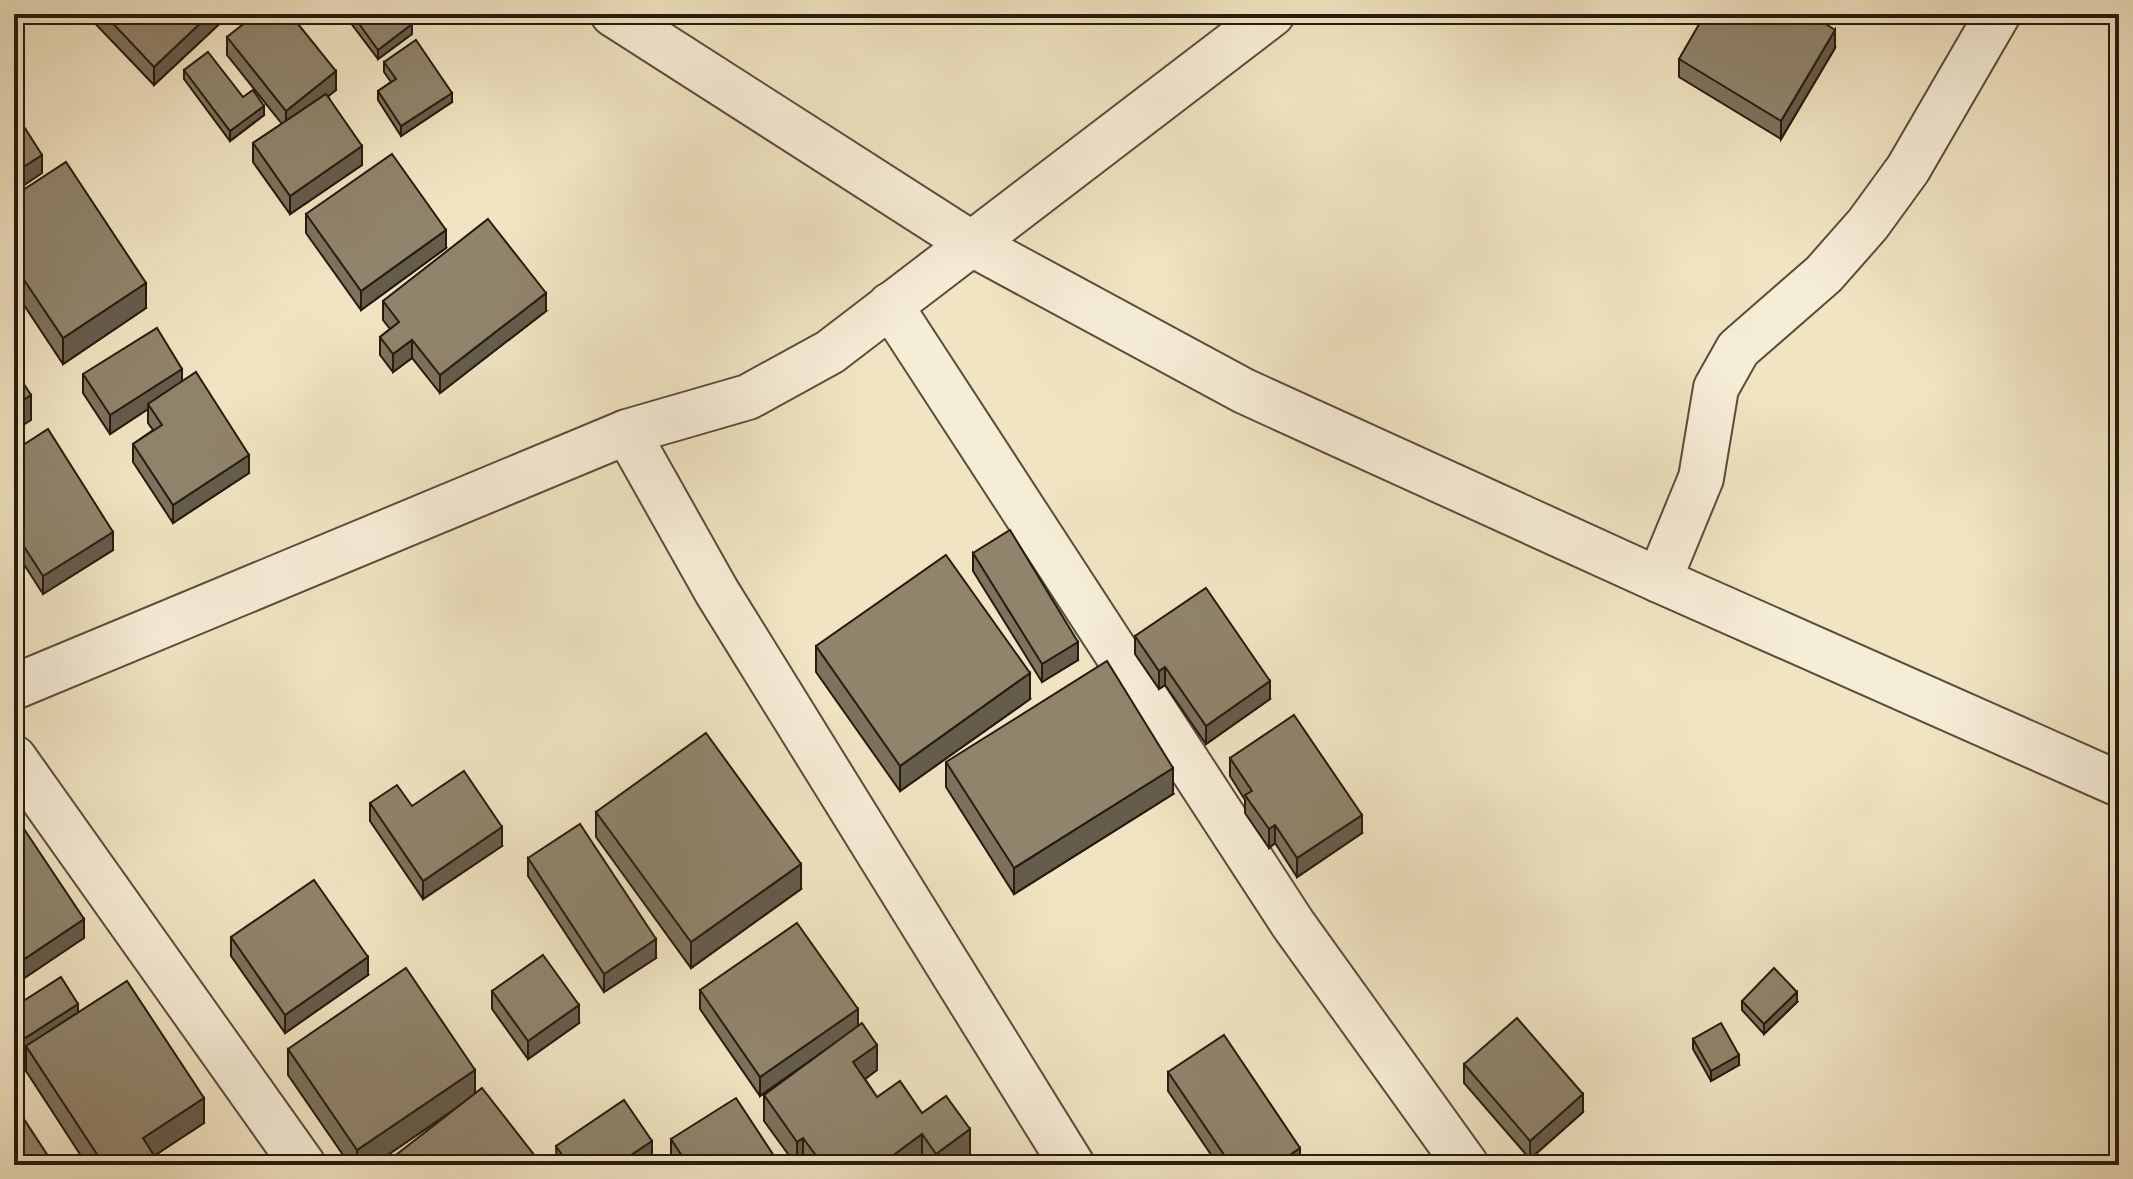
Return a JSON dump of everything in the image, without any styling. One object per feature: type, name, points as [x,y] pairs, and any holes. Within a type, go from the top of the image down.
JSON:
[{"type":"street","points":[[613,14],[972,244],[1244,391],[2119,784]]},
{"type":"street","points":[[1659,580],[1701,478],[1716,388],[1738,349],[1824,274],[1868,224],[1908,169],[1998,14]]},
{"type":"street","points":[[14,687],[627,432],[748,397],[830,352],[972,244],[1250,20]]},
{"type":"street","points":[[890,305],[1293,924],[1466,1165]]},
{"type":"street","points":[[627,432],[725,605],[1072,1165]]},
{"type":"street","points":[[14,758],[303,1165]]},
{"type":"building","points":[[104,14],[210,14],[154,67]]},
{"type":"building","points":[[256,14],[290,14],[336,71],[286,111],[227,37]]},
{"type":"building","points":[[352,14],[405,14],[412,24],[378,50]]},
{"type":"building","points":[[1705,14],[1810,14],[1835,30],[1781,121],[1679,59]]},
{"type":"building","points":[[416,40],[452,93],[401,126],[378,91],[396,79],[384,62]]},
{"type":"building","points":[[208,52],[243,97],[253,90],[264,106],[230,131],[184,70]]},
{"type":"building","points":[[326,94],[362,146],[290,196],[253,143]]},
{"type":"building","points":[[14,111],[42,155],[14,173]]},
{"type":"building","points":[[392,154],[446,230],[361,291],[306,214]]},
{"type":"building","points":[[66,162],[146,283],[63,338],[14,265],[14,196]]},
{"type":"building","points":[[488,219],[546,293],[440,375],[412,340],[393,354],[380,337],[399,322],[383,301]]},
{"type":"building","points":[[157,328],[182,369],[110,415],[83,374]]},
{"type":"building","points":[[14,369],[31,395],[14,406]]},
{"type":"building","points":[[196,372],[249,455],[173,505],[133,444],[162,425],[148,404]]},
{"type":"building","points":[[48,429],[113,532],[43,576],[14,531],[14,451]]},
{"type":"building","points":[[1010,530],[1078,642],[1042,664],[973,553]]},
{"type":"building","points":[[946,555],[1030,673],[900,766],[816,646]]},
{"type":"building","points":[[1206,588],[1270,681],[1206,726],[1165,667],[1159,671],[1135,636]]},
{"type":"building","points":[[1107,661],[1173,768],[1014,868],[946,762]]},
{"type":"building","points":[[1294,715],[1362,815],[1297,858],[1275,825],[1269,829],[1245,795],[1252,791],[1230,758]]},
{"type":"building","points":[[706,733],[801,864],[691,942],[596,812]]},
{"type":"building","points":[[464,771],[502,827],[423,881],[370,803],[397,785],[412,806]]},
{"type":"building","points":[[14,814],[84,919],[14,966]]},
{"type":"building","points":[[580,824],[656,939],[604,974],[528,858]]},
{"type":"building","points":[[314,880],[368,957],[285,1015],[231,937]]},
{"type":"building","points":[[797,923],[858,1009],[760,1077],[700,990]]},
{"type":"building","points":[[543,955],[579,1005],[528,1041],[492,991]]},
{"type":"building","points":[[406,968],[475,1070],[357,1150],[288,1049]]},
{"type":"building","points":[[1774,968],[1797,992],[1764,1024],[1742,1001]]},
{"type":"building","points":[[61,977],[78,1004],[22,1040],[14,1028],[14,1007]]},
{"type":"building","points":[[127,981],[204,1098],[143,1138],[160,1165],[104,1165],[26,1046]]},
{"type":"building","points":[[1517,1018],[1583,1094],[1530,1141],[1464,1064]]},
{"type":"building","points":[[862,1023],[877,1045],[853,1062],[877,1097],[900,1081],[922,1113],[946,1096],[970,1129],[936,1154],[922,1134],[880,1165],[814,1165],[811,1161],[817,1157],[803,1138],[797,1142],[764,1095]]},
{"type":"building","points":[[1721,1023],[1739,1055],[1711,1071],[1693,1039]]},
{"type":"building","points":[[1224,1035],[1300,1148],[1275,1165],[1231,1165],[1168,1072]]},
{"type":"building","points":[[482,1088],[542,1165],[383,1165]]},
{"type":"building","points":[[736,1098],[780,1165],[688,1165],[671,1139]]},
{"type":"building","points":[[624,1100],[652,1141],[616,1165],[569,1165],[556,1146]]},
{"type":"building","points":[[14,1104],[54,1165],[14,1165]]},
{"type":"building","points":[[1734,1156],[1741,1165],[1722,1165]]}]
